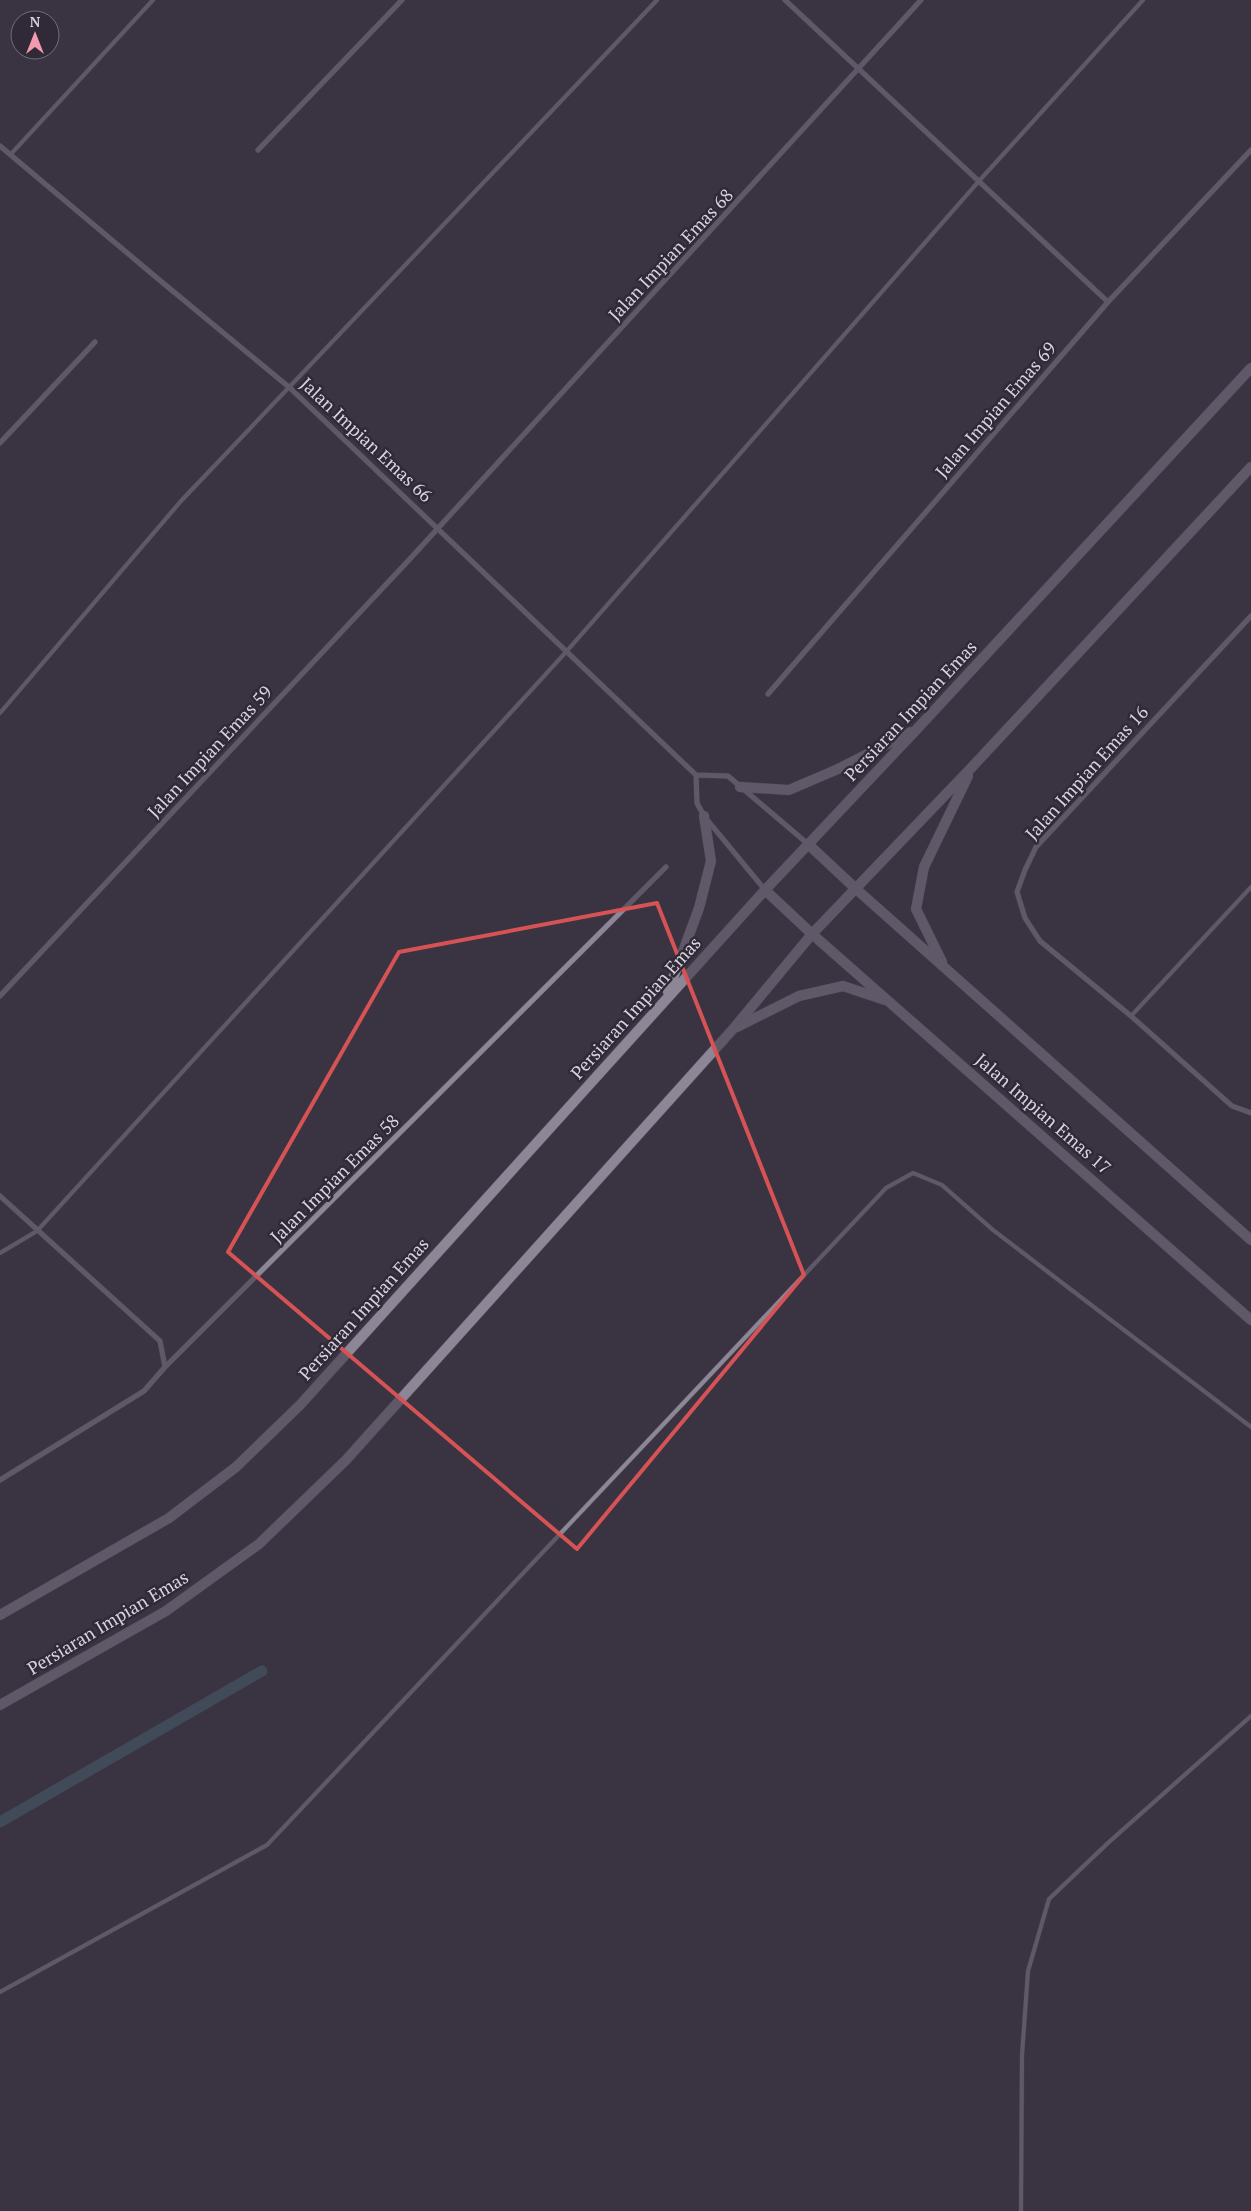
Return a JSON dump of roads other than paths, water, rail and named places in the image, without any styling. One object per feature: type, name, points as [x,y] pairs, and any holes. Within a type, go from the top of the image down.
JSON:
[{"type":"main road","name":"Persiaran Impian Emas","points":[[0,1615],[169,1518],[236,1467],[300,1405],[765,890],[917,729],[1251,368]]},
{"type":"main road","name":"Persiaran Impian Emas","points":[[0,1705],[166,1611],[259,1544],[346,1460],[734,1028],[812,934],[973,766],[1251,467]]},
{"type":"main road","points":[[740,787],[789,790],[838,769],[917,729]]},
{"type":"main road","points":[[945,968],[916,909],[924,867],[973,766]]},
{"type":"main road","points":[[666,998],[699,908],[711,861],[704,816]]},
{"type":"main road","points":[[808,844],[1251,1240]]},
{"type":"main road","name":"Jalan Impian Emas 17","points":[[765,890],[812,934],[1251,1320]]},
{"type":"main road","points":[[734,1028],[799,996],[843,986],[891,1002]]},
{"type":"street","points":[[258,150],[402,0]]},
{"type":"street","points":[[785,0],[1108,302]]},
{"type":"street","name":"Jalan Impian Emas 68","points":[[438,527],[860,70],[921,0]]},
{"type":"street","name":"Jalan Impian Emas 66","points":[[0,146],[290,388],[438,527],[696,775]]},
{"type":"street","name":"Jalan Impian Emas 69","points":[[768,694],[1108,302],[1251,150]]},
{"type":"street","points":[[0,443],[95,342]]},
{"type":"street","name":"Jalan Impian Emas 59","points":[[0,996],[438,527]]},
{"type":"street","name":"Jalan Impian Emas 16","points":[[1251,616],[1036,847],[1017,892],[1025,918],[1040,940],[1131,1016],[1232,1106],[1251,1113]]},
{"type":"street","points":[[765,890],[704,816],[697,804],[696,775],[728,776],[808,844]]},
{"type":"street","name":"Jalan Impian Emas 58","points":[[0,1480],[144,1391],[165,1367],[666,867]]},
{"type":"street","points":[[0,1196],[160,1341],[165,1367]]},
{"type":"lane","points":[[11,154],[153,0]]},
{"type":"lane","points":[[0,713],[182,501],[657,0]]},
{"type":"lane","points":[[0,1253],[37,1231],[566,652],[979,181],[1143,0]]},
{"type":"lane","points":[[1131,1016],[1251,887]]},
{"type":"lane","points":[[0,1992],[267,1845],[886,1188],[913,1173],[942,1185],[993,1230],[1251,1427]]},
{"type":"lane","points":[[1021,2211],[1022,2055],[1028,1971],[1050,1899],[1109,1842],[1251,1716]]},
{"type":"waterway","points":[[0,1822],[262,1671]]}]
